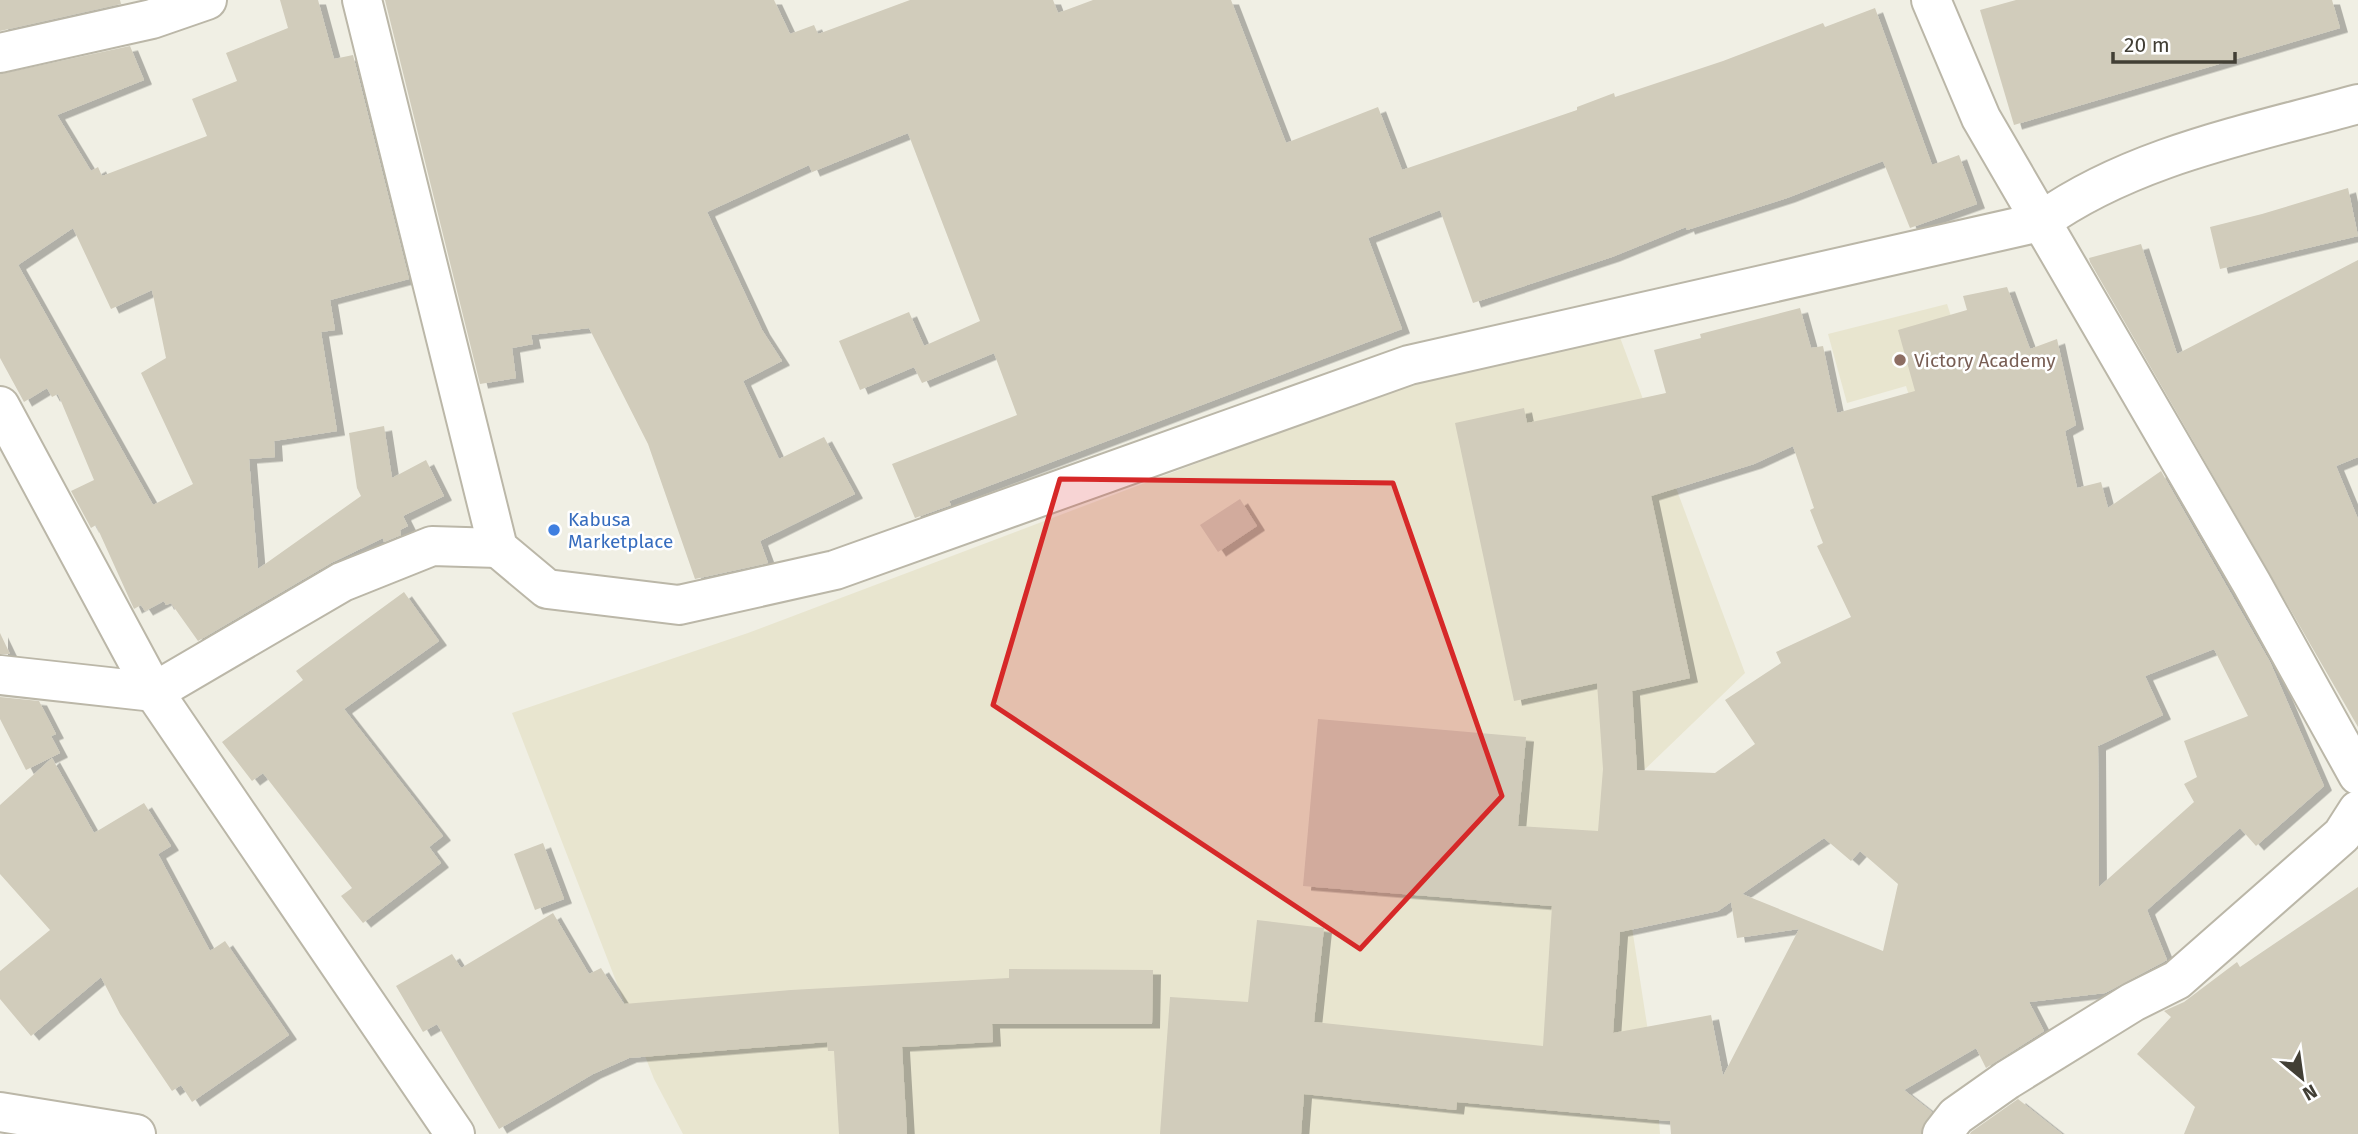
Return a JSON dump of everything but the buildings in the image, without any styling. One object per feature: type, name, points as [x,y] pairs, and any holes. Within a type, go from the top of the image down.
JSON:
[{"type":"street","points":[[0,53],[152,19],[206,0]]},
{"type":"street","points":[[362,0],[498,548],[547,589],[679,605],[835,570],[1409,365],[2040,222],[2076,196],[2122,175],[2216,144],[2358,104]]},
{"type":"street","points":[[1931,0],[1981,118],[2245,573],[2358,775]]},
{"type":"street","points":[[0,406],[154,692],[455,1134]]},
{"type":"street","points":[[0,675],[154,692],[342,582],[432,546],[498,548]]},
{"type":"street","points":[[1942,1134],[1956,1115],[2007,1080],[2133,1002],[2177,980],[2342,835],[2358,810]]},
{"type":"street","points":[[0,1112],[136,1134]]},
{"type":"highlighted area","points":[[1060,479],[1393,483],[1502,796],[1360,949],[993,705]]},
{"type":"shaded area","name":"Victory Academy","points":[[1947,304],[1981,408],[1919,427],[1906,386],[1847,403],[1828,334]]},
{"type":"shaded area","points":[[1618,332],[1745,673],[1639,775],[1628,902],[1656,1083],[1660,1134],[683,1134],[654,1079],[512,713],[748,633],[1441,371]]},
{"type":"place","name":"Victory Academy","points":[[1900,360]]},
{"type":"place","name":"Kabusa Marketplace","points":[[554,530]]}]
